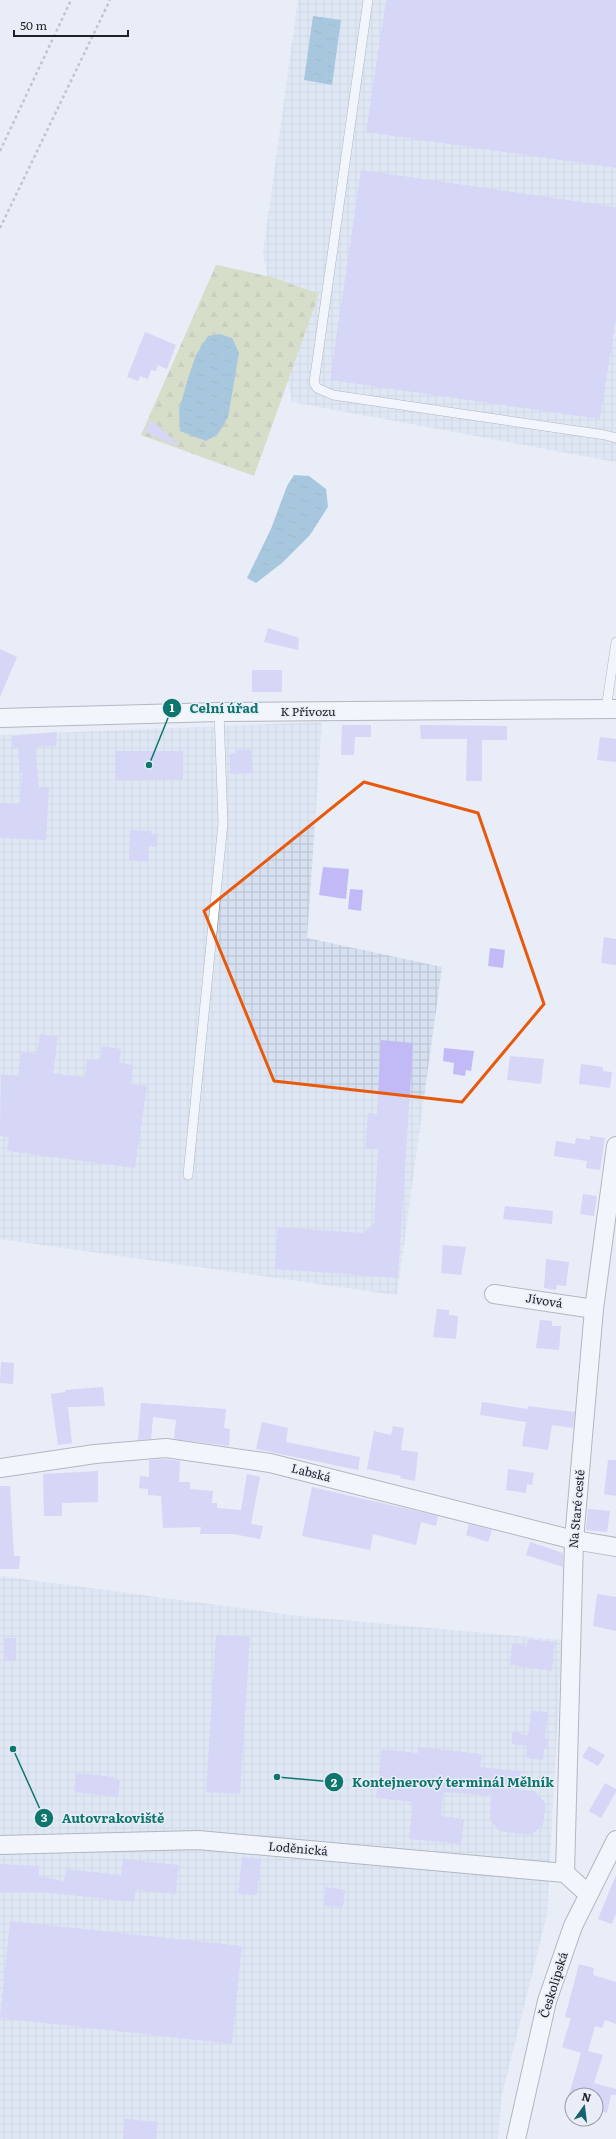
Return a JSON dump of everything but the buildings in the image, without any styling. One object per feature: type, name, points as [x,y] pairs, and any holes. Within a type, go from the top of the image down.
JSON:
[{"type":"street","name":"K Přívozu","points":[[0,718],[219,712],[611,709]]},
{"type":"street","name":"Na Staré cestě","points":[[565,1873],[574,1540],[594,1309],[616,1146]]},
{"type":"street","name":"Jívová","points":[[494,1294],[594,1309]]},
{"type":"street","name":"Labská","points":[[0,1468],[95,1454],[166,1448],[270,1463],[574,1540],[616,1547]]},
{"type":"street","name":"Loděnická","points":[[0,1844],[198,1840],[565,1873]]},
{"type":"street","name":"Českolipská","points":[[516,2139],[547,2001],[573,1926],[616,1840]]},
{"type":"street","points":[[565,1873],[588,1894]]},
{"type":"lane","points":[[368,0],[314,383],[317,388],[333,395],[597,433],[616,438]]},
{"type":"lane","points":[[611,709],[616,642]]},
{"type":"lane","points":[[188,1175],[223,823],[219,712]]},
{"type":"path","points":[[0,151],[71,0]]},
{"type":"path","points":[[0,228],[110,0]]},
{"type":"highlighted area","points":[[364,782],[478,813],[544,1004],[462,1102],[274,1081],[204,911]]},
{"type":"shaded area","points":[[298,0],[616,0],[616,462],[292,402],[263,253]]},
{"type":"shaded area","points":[[322,722],[307,938],[442,967],[397,1295],[0,1239],[0,735]]},
{"type":"shaded area","points":[[0,1576],[298,1616],[562,1640],[547,1914],[501,2099],[498,2139],[0,2139]]},
{"type":"green space","points":[[216,265],[272,277],[319,294],[254,476],[141,435]]},
{"type":"water","points":[[313,16],[341,20],[332,85],[304,80]]},
{"type":"water","points":[[220,334],[232,338],[239,353],[228,417],[218,434],[206,441],[180,431],[179,410],[196,355],[208,336]]},
{"type":"water","points":[[294,475],[309,476],[326,489],[328,507],[310,535],[282,563],[256,583],[247,578],[271,529],[287,486]]},
{"type":"place","name":"Celní úřad","points":[[149,765]]},
{"type":"place","name":"Autovrakoviště","points":[[13,1749]]},
{"type":"place","name":"Kontejnerový terminál Mělník","points":[[277,1777]]}]
